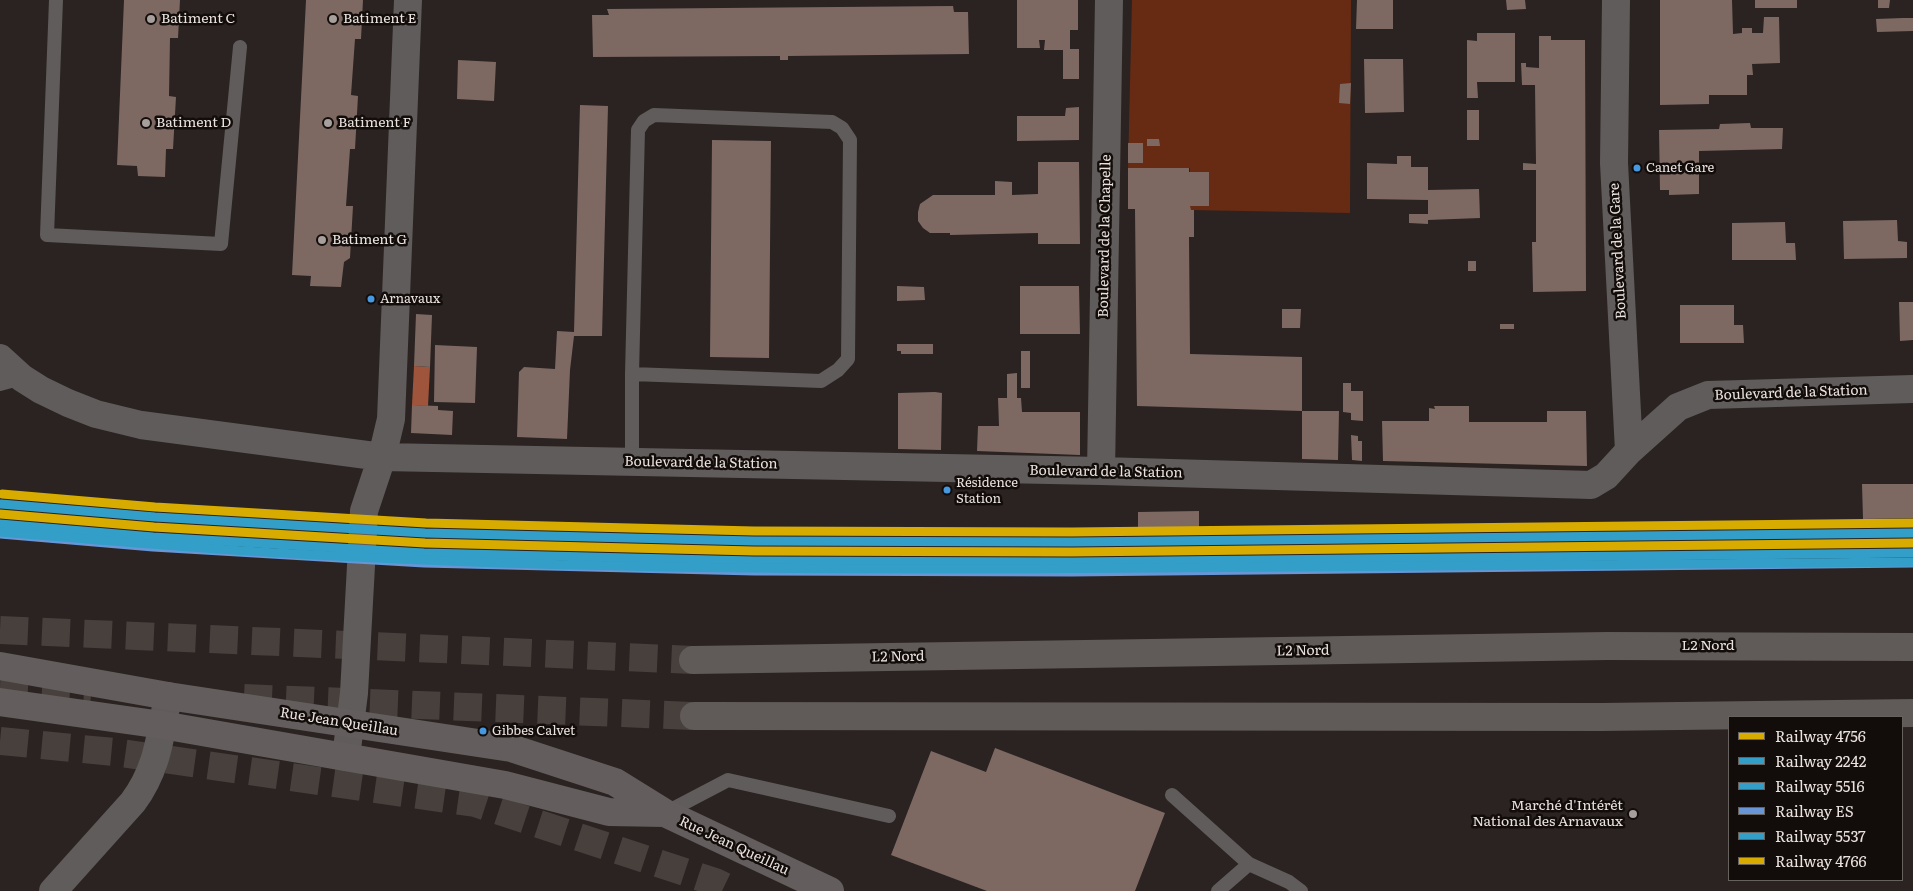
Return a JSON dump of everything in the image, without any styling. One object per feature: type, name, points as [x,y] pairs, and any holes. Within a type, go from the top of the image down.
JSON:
[{"type":"highway","name":"L2 Nord","points":[[693,660],[1606,646],[1913,647]]},
{"type":"highway","points":[[694,716],[1601,717],[1913,713]]},
{"type":"main road","name":"Rue Jean Queillau","points":[[0,666],[168,696],[511,748],[615,782],[665,813],[830,891]]},
{"type":"main road","name":"Rue Jean Queillau","points":[[0,702],[162,726],[505,785],[609,812],[665,813]]},
{"type":"street","points":[[346,757],[354,693],[364,511],[382,457],[391,418],[408,0]]},
{"type":"street","name":"Boulevard de la Chapelle","points":[[1101,471],[1109,0]]},
{"type":"street","name":"Boulevard de la Gare","points":[[1616,0],[1614,163],[1629,451]]},
{"type":"street","name":"Boulevard de la Station","points":[[0,358],[11,381],[41,390],[96,414],[141,425],[382,457],[1101,471],[1591,485],[1606,476],[1629,451],[1678,407],[1708,395],[1913,389]]},
{"type":"street","points":[[53,891],[133,802],[143,788],[155,764],[168,696]]},
{"type":"lane","points":[[56,0],[47,235],[221,244],[240,47]]},
{"type":"lane","points":[[632,374],[821,381],[843,365],[848,359],[850,140],[842,128],[832,122],[654,115],[644,121],[638,130],[632,374],[632,462]]},
{"type":"lane","points":[[665,813],[728,780],[889,816]]},
{"type":"lane","points":[[1172,795],[1249,864],[1289,882],[1301,891]]},
{"type":"lane","points":[[1218,891],[1249,864]]},
{"type":"shaded area","points":[[1132,0],[1351,0],[1350,213],[1190,210],[1190,168],[1128,168]]},
{"type":"shaded area","points":[[414,366],[430,367],[428,406],[412,405]]},
{"type":"building","name":"Batiment D","points":[[124,0],[180,0],[178,38],[170,38],[169,96],[176,97],[173,149],[166,149],[165,177],[138,176],[137,166],[117,165]]},
{"type":"building","points":[[306,0],[363,0],[361,39],[355,39],[351,95],[358,96],[355,149],[350,149],[346,206],[353,206],[350,258],[344,262],[341,287],[310,286],[311,276],[292,275]]},
{"type":"building","points":[[1017,0],[1078,0],[1078,30],[1070,30],[1070,49],[1079,49],[1079,79],[1063,79],[1063,50],[1044,50],[1045,40],[1039,40],[1040,48],[1017,48]]},
{"type":"building","points":[[1357,0],[1393,0],[1393,29],[1356,29]]},
{"type":"building","points":[[1506,0],[1525,0],[1526,9],[1507,10]]},
{"type":"building","points":[[1660,0],[1732,0],[1733,34],[1742,33],[1742,28],[1752,28],[1752,33],[1763,33],[1764,17],[1779,17],[1780,63],[1752,64],[1753,75],[1747,75],[1747,95],[1709,95],[1709,104],[1660,105]]},
{"type":"building","points":[[1755,0],[1797,0],[1797,8],[1755,8]]},
{"type":"building","points":[[1878,0],[1890,0],[1889,8],[1878,8]]},
{"type":"building","points":[[953,6],[954,12],[968,12],[969,54],[788,56],[788,60],[780,60],[780,56],[593,57],[592,15],[609,15],[607,9]]},
{"type":"building","points":[[1913,18],[1913,31],[1877,32],[1876,19]]},
{"type":"building","points":[[1477,33],[1515,33],[1515,82],[1477,82],[1478,98],[1467,98],[1467,40],[1477,41]]},
{"type":"building","points":[[1539,36],[1551,36],[1551,40],[1585,40],[1586,291],[1533,292],[1532,242],[1536,242],[1536,170],[1523,170],[1523,163],[1536,164],[1535,85],[1522,85],[1521,63],[1526,63],[1526,67],[1539,68]]},
{"type":"building","points":[[1364,59],[1403,59],[1404,112],[1365,113]]},
{"type":"building","points":[[458,60],[496,62],[494,101],[457,99]]},
{"type":"building","points":[[1351,83],[1350,104],[1339,103],[1340,84]]},
{"type":"building","points":[[580,105],[608,106],[602,336],[574,336],[570,370],[567,439],[517,437],[519,372],[524,367],[555,369],[557,331],[574,332]]},
{"type":"building","points":[[1079,107],[1079,140],[1017,141],[1017,116],[1065,116],[1066,108]]},
{"type":"building","points":[[1467,110],[1479,110],[1479,140],[1467,140]]},
{"type":"building","points":[[1750,123],[1751,128],[1783,128],[1782,149],[1699,151],[1699,194],[1669,195],[1669,190],[1660,190],[1659,130],[1719,129],[1720,124]]},
{"type":"building","points":[[1147,139],[1159,139],[1160,146],[1147,146]]},
{"type":"building","points":[[712,140],[771,141],[769,358],[710,357]]},
{"type":"building","points":[[1128,143],[1143,143],[1143,163],[1128,163]]},
{"type":"building","points":[[1397,156],[1411,156],[1411,167],[1428,167],[1428,190],[1479,189],[1480,218],[1428,220],[1428,224],[1409,223],[1409,214],[1428,214],[1428,200],[1367,199],[1367,163],[1397,164]]},
{"type":"building","points":[[1038,162],[1079,162],[1080,244],[1038,244],[1038,233],[950,235],[950,233],[930,233],[918,221],[920,204],[933,195],[995,195],[995,181],[1012,182],[1012,195],[1038,194]]},
{"type":"building","points":[[1128,168],[1189,168],[1189,172],[1209,172],[1209,206],[1190,206],[1191,210],[1194,210],[1194,237],[1189,237],[1190,354],[1302,357],[1302,411],[1137,406],[1135,209],[1128,209]]},
{"type":"building","points":[[1897,220],[1898,241],[1907,242],[1907,258],[1844,259],[1843,221]]},
{"type":"building","points":[[1785,222],[1786,243],[1795,243],[1796,260],[1732,260],[1732,223]]},
{"type":"building","points":[[1468,261],[1476,261],[1476,271],[1468,271]]},
{"type":"building","points":[[897,286],[924,287],[925,300],[897,301]]},
{"type":"building","points":[[1020,286],[1079,286],[1080,334],[1020,334]]},
{"type":"building","points":[[1899,302],[1913,302],[1913,340],[1900,341]]},
{"type":"building","points":[[1680,305],[1734,305],[1734,325],[1743,325],[1744,343],[1680,343]]},
{"type":"building","points":[[1282,309],[1301,309],[1300,328],[1282,328]]},
{"type":"building","points":[[416,314],[432,315],[430,367],[414,366]]},
{"type":"building","points":[[1500,324],[1514,324],[1514,329],[1500,329]]},
{"type":"building","points":[[897,344],[933,344],[933,354],[901,354],[901,351],[897,351]]},
{"type":"building","points":[[435,345],[477,347],[475,403],[434,402]]},
{"type":"building","points":[[1021,351],[1030,351],[1030,388],[1021,388]]},
{"type":"building","points":[[1017,373],[1017,398],[1021,398],[1022,412],[1080,412],[1080,455],[977,451],[978,426],[999,426],[998,398],[1007,398],[1007,374]]},
{"type":"building","points":[[1343,383],[1351,383],[1351,391],[1363,391],[1363,421],[1351,420],[1351,413],[1343,412]]},
{"type":"building","points":[[898,393],[942,393],[941,450],[898,449]]},
{"type":"building","points":[[412,405],[438,406],[438,410],[453,411],[452,435],[411,433]]},
{"type":"building","points":[[1434,406],[1469,406],[1469,422],[1547,422],[1547,411],[1586,411],[1587,466],[1383,461],[1382,421],[1429,421],[1429,408],[1435,409]]},
{"type":"building","points":[[1302,411],[1339,411],[1338,460],[1302,459]]},
{"type":"building","points":[[1351,435],[1358,436],[1358,441],[1362,441],[1362,461],[1352,460]]},
{"type":"building","points":[[1862,484],[1913,484],[1913,518],[1863,519]]},
{"type":"building","points":[[1199,511],[1199,534],[1138,534],[1138,512]]},
{"type":"building","points":[[995,748],[1165,813],[1135,891],[987,891],[891,855],[931,751],[986,772]]},
{"type":"tunnel","points":[[0,630],[693,660]]},
{"type":"tunnel","points":[[0,687],[91,691]]},
{"type":"tunnel","points":[[244,698],[694,716]]},
{"type":"tunnel","points":[[0,741],[114,752],[475,803],[715,882],[734,891]]},
{"type":"rail line","name":"4766","points":[[2,494],[155,507],[426,523],[754,531],[1072,532],[1913,523]]},
{"type":"rail line","name":"5516","points":[[1,504],[155,517],[425,533],[754,541],[1072,542],[1913,533]]},
{"type":"rail line","name":"4756","points":[[0,514],[154,527],[425,543],[754,551],[1072,552],[1913,543]]},
{"type":"rail line","name":"2242","points":[[0,524],[153,537],[424,553],[754,561],[1072,562],[1913,553]]},
{"type":"rail line","name":"5537","points":[[0,532],[297,554],[511,563],[725,568],[1046,569],[1913,562]]},
{"type":"rail line","name":"ES","points":[[0,534],[153,547],[424,563],[754,571],[1072,572],[1913,563]]},
{"type":"place","name":"Batiment C","points":[[151,19]]},
{"type":"place","name":"Batiment E","points":[[333,19]]},
{"type":"place","name":"Batiment D","points":[[146,123]]},
{"type":"place","name":"Batiment F","points":[[328,123]]},
{"type":"place","name":"Canet Gare","points":[[1637,168]]},
{"type":"place","name":"Batiment G","points":[[322,240]]},
{"type":"place","name":"Arnavaux","points":[[371,299]]},
{"type":"place","name":"Résidence Station","points":[[947,490]]},
{"type":"place","name":"Gibbes Calvet","points":[[483,731]]},
{"type":"place","name":"Marché d'Intérêt National des Arnavaux","points":[[1633,814]]}]
